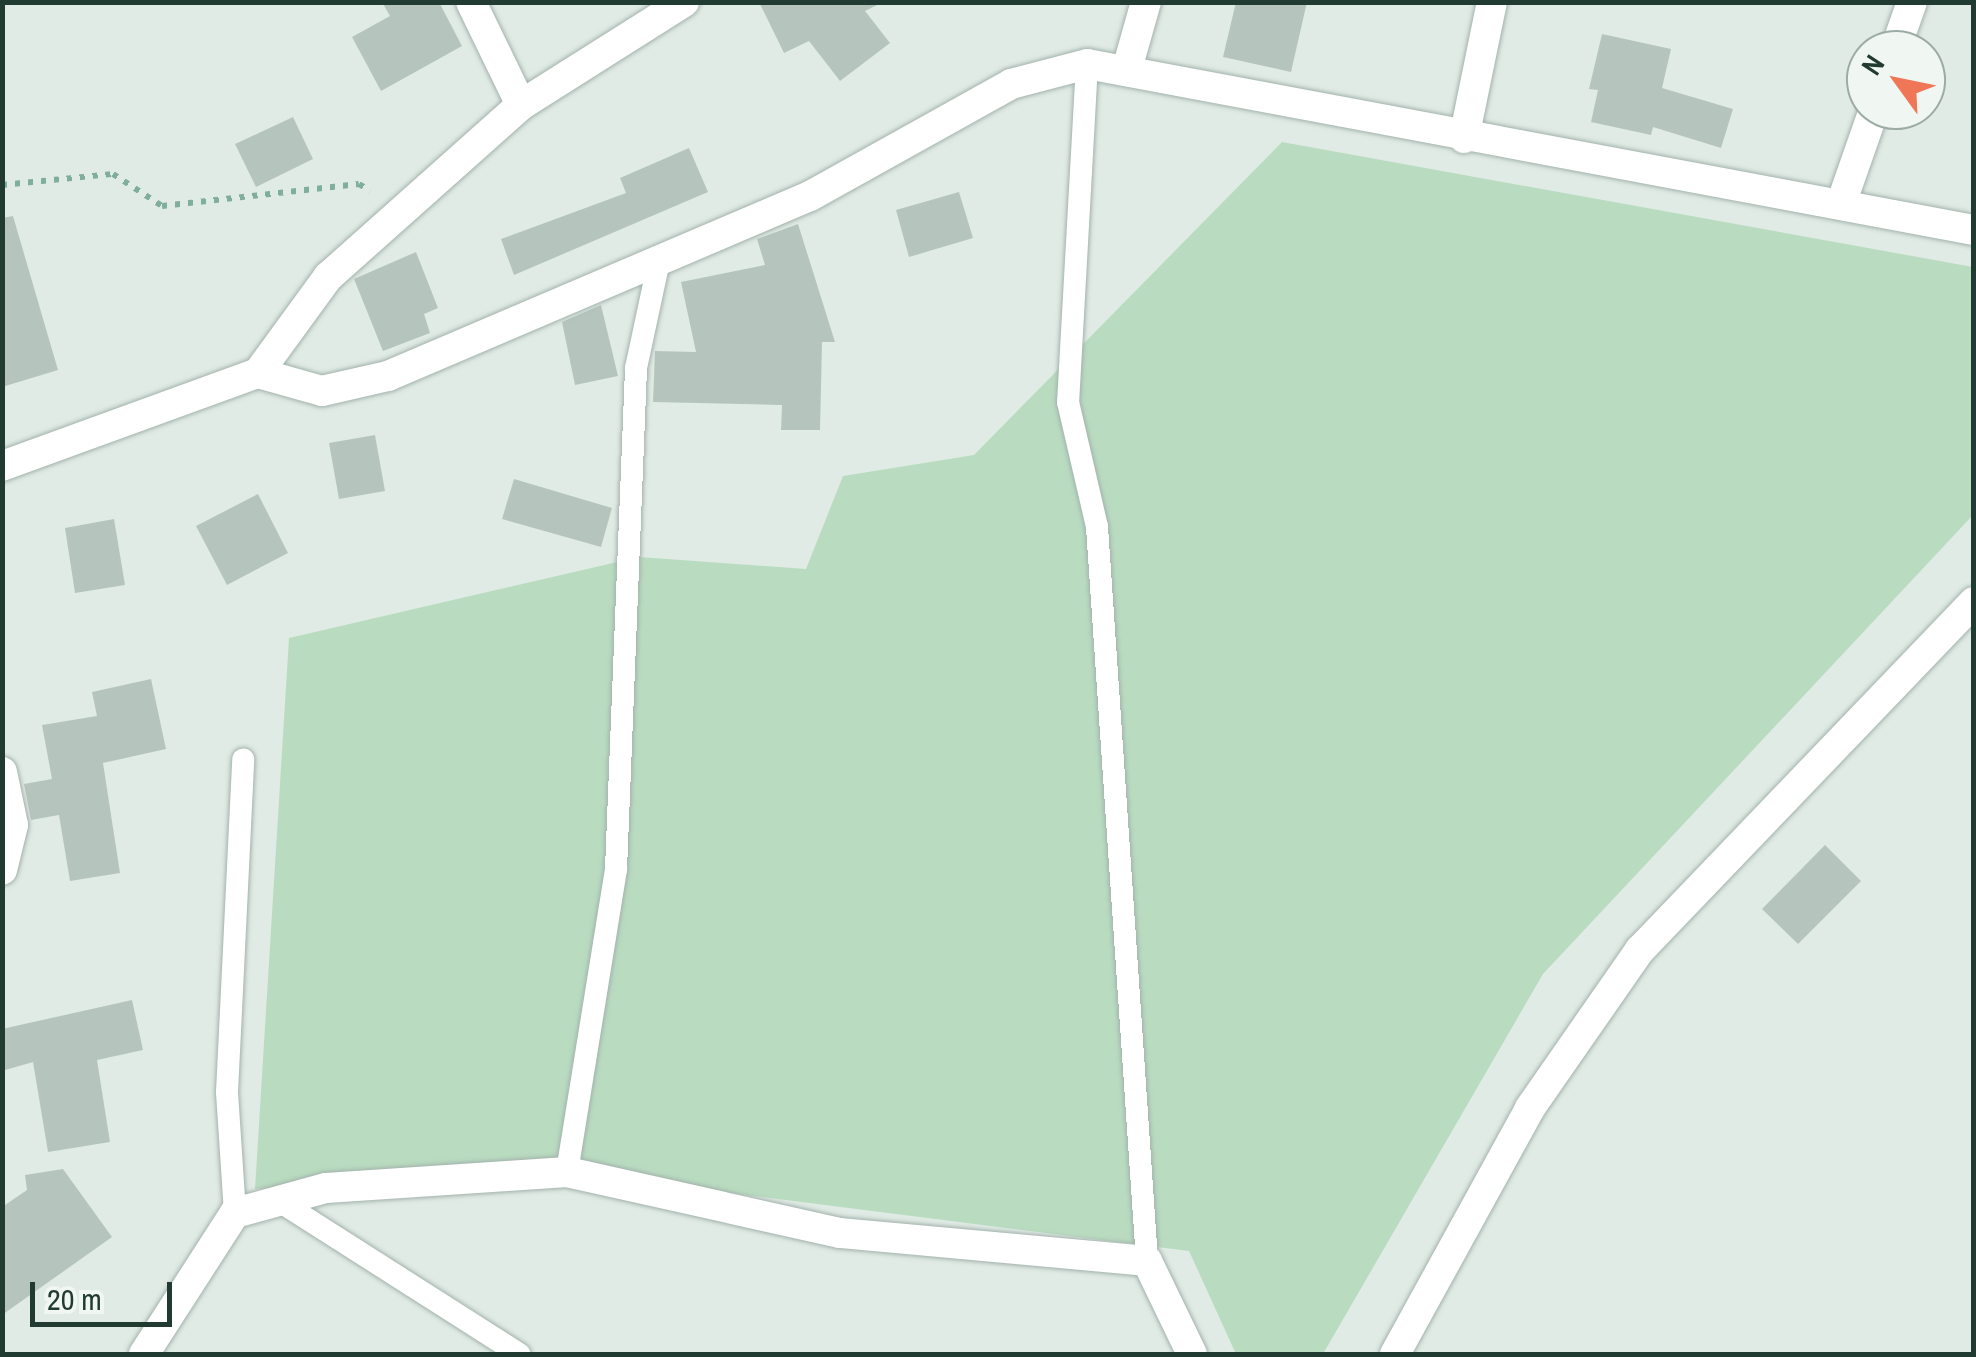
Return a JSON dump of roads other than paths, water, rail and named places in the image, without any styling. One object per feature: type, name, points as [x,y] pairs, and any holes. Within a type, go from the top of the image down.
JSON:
[{"type":"street","points":[[471,2],[521,105]]},
{"type":"street","points":[[2,466],[258,373],[328,276],[521,105],[684,2]]},
{"type":"street","points":[[1127,69],[1146,2]]},
{"type":"street","points":[[1464,138],[1492,2]]},
{"type":"street","points":[[1902,30],[1912,2]]},
{"type":"street","points":[[258,373],[322,391],[388,376],[658,265],[810,196],[1011,84],[1087,64],[1464,138],[1974,230]]},
{"type":"street","points":[[1841,204],[1867,130]]},
{"type":"street","points":[[1395,1354],[1530,1108],[1640,950],[1974,602]]},
{"type":"street","points":[[2,772],[13,824],[2,870]]},
{"type":"street","points":[[144,1354],[235,1213],[278,1201],[411,1178],[567,1172],[840,1233],[1147,1262],[1192,1354]]},
{"type":"lane","points":[[1087,64],[1068,402],[1097,526],[1147,1262]]},
{"type":"lane","points":[[567,1172],[616,869],[636,368],[658,265]]},
{"type":"lane","points":[[235,1213],[227,1092],[242,759]]},
{"type":"lane","points":[[278,1201],[518,1354]]}]
